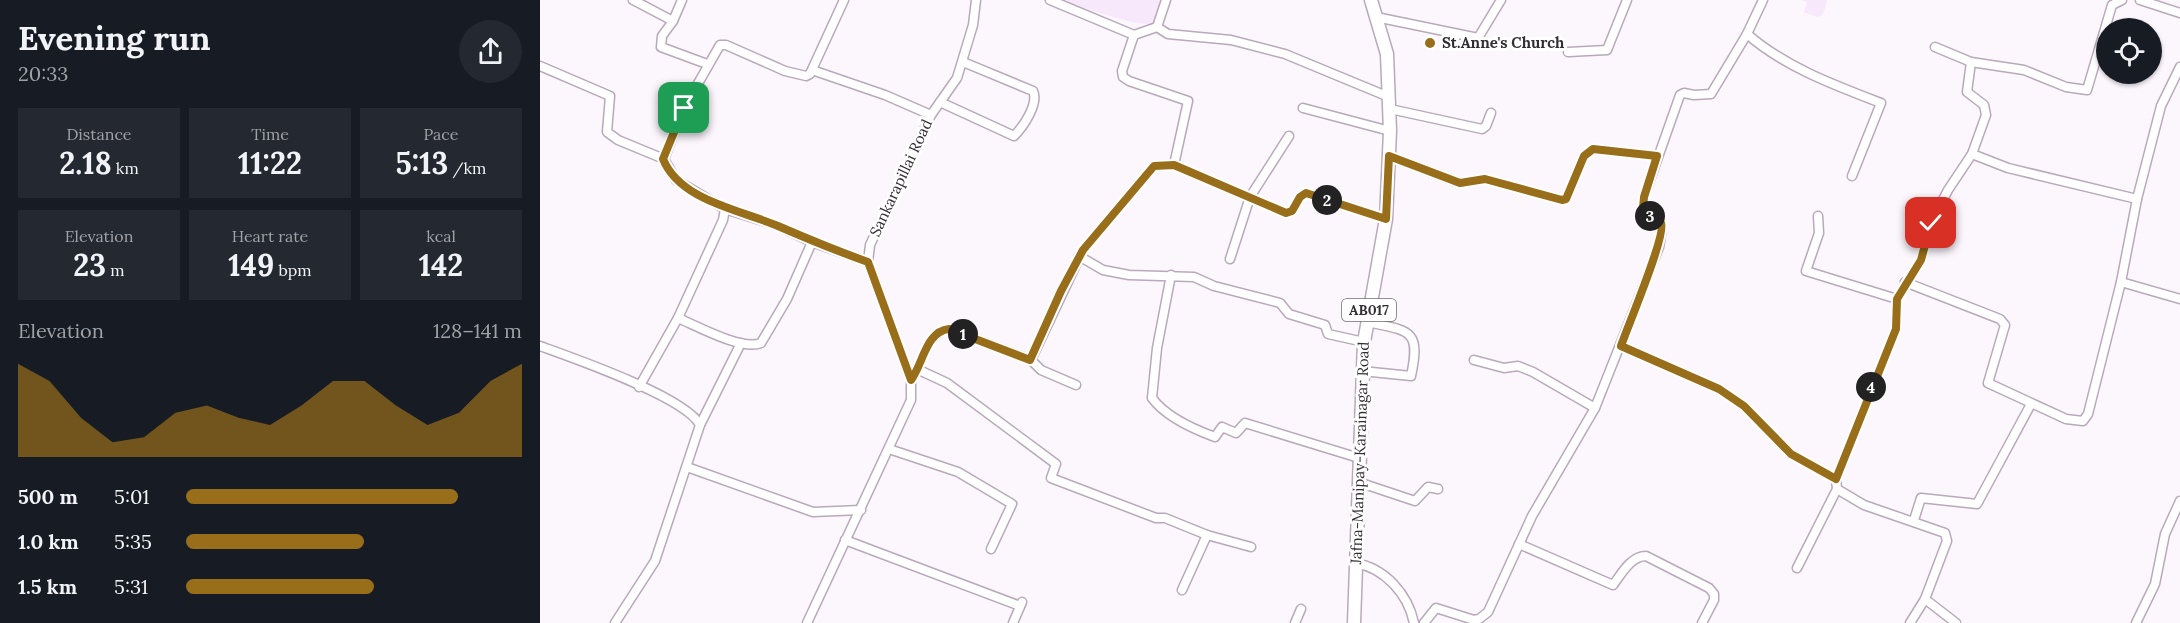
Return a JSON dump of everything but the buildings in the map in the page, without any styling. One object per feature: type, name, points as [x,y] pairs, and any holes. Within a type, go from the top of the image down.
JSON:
[{"type":"main road","name":"Jafna-Manipay-Karainagar Road","points":[[1354,623],[1364,342],[1386,219],[1390,131],[1388,54],[1371,0]]},
{"type":"street","points":[[633,0],[673,21]]},
{"type":"street","points":[[682,0],[673,21],[662,36],[661,47],[707,64]]},
{"type":"street","points":[[663,159],[684,108],[716,50],[723,44],[785,71],[806,76],[812,70],[843,0]]},
{"type":"street","name":"Sankarapillai Road","points":[[868,262],[870,245],[931,115],[957,78],[973,25],[976,0]]},
{"type":"street","points":[[1050,0],[1134,35],[1157,27]]},
{"type":"street","points":[[1157,27],[1166,0]]},
{"type":"street","points":[[1376,17],[1478,38],[1501,0]]},
{"type":"street","points":[[1568,52],[1607,50],[1627,0]]},
{"type":"street","points":[[1479,619],[1488,612],[1532,516],[1595,408],[1659,247],[1662,229],[1660,222],[1643,208],[1644,197],[1680,95],[1684,93],[1711,94],[1747,34],[1762,0]]},
{"type":"street","points":[[1935,47],[1971,62],[2024,70],[2066,87],[2087,90],[2112,5],[2122,0]]},
{"type":"street","points":[[2140,0],[2180,13]]},
{"type":"street","points":[[1157,27],[1168,34],[1231,40],[1285,54],[1389,103],[1482,129],[1486,126],[1491,113]]},
{"type":"street","points":[[1747,34],[1761,46],[1821,80],[1881,103],[1852,176]]},
{"type":"street","points":[[1134,35],[1122,69],[1123,77],[1188,101],[1174,165]]},
{"type":"street","points":[[940,102],[1014,136],[1028,115],[1035,99],[1033,91],[963,62]]},
{"type":"street","points":[[1797,568],[1838,489],[1836,479],[1896,329],[1897,299],[1905,282],[1921,260],[1931,223],[1948,190],[1972,154],[1986,115],[1984,105],[1967,92],[1971,62]]},
{"type":"street","points":[[540,66],[610,96],[607,132],[618,140],[663,159],[676,180],[725,209],[776,225],[812,242],[868,262],[911,380],[912,400],[807,623]]},
{"type":"street","points":[[1905,282],[2001,319],[2005,325],[1988,383],[2066,419],[2083,421],[2088,414],[2121,282],[2137,199],[2161,106],[2180,67]]},
{"type":"street","points":[[812,70],[885,95],[931,115]]},
{"type":"street","points":[[1303,108],[1390,131]]},
{"type":"street","points":[[1230,259],[1250,197],[1289,136]]},
{"type":"street","points":[[1389,156],[1460,183],[1485,179],[1562,200],[1566,199],[1584,156],[1593,149],[1657,156]]},
{"type":"street","points":[[1972,154],[2008,168],[2137,199]]},
{"type":"street","points":[[1030,360],[1079,256],[1154,166],[1174,165],[1286,213],[1292,211],[1300,197],[1306,193],[1386,219]]},
{"type":"street","points":[[639,387],[678,318],[723,220],[725,209]]},
{"type":"street","points":[[1818,216],[1819,233],[1806,271],[1897,299]]},
{"type":"street","points":[[678,318],[741,343],[753,346],[761,344],[788,299],[812,242]]},
{"type":"street","points":[[1079,256],[1103,270],[1130,275],[1194,277],[1214,286],[1280,303],[1289,314],[1325,325],[1328,334],[1334,337],[1364,342]]},
{"type":"street","points":[[1171,275],[1157,348],[1152,398],[1158,407],[1197,431],[1215,437],[1222,426],[1236,433],[1245,423],[1359,458]]},
{"type":"street","points":[[2121,282],[2180,299]]},
{"type":"street","points":[[1362,370],[1411,376],[1416,349],[1414,339],[1408,334],[1367,322]]},
{"type":"street","points":[[911,380],[919,370],[931,339],[940,330],[949,329],[1030,360],[1041,370],[1076,385]]},
{"type":"street","points":[[615,623],[655,561],[700,425],[741,343]]},
{"type":"street","points":[[540,346],[617,374],[681,406],[700,425]]},
{"type":"street","points":[[1621,346],[1719,389],[1744,406],[1791,454],[1836,479]]},
{"type":"street","points":[[1474,360],[1504,368],[1518,366],[1533,372],[1595,408]]},
{"type":"street","points":[[919,370],[947,383],[1056,464],[1051,478],[1207,535],[1251,547]]},
{"type":"street","points":[[1914,520],[1921,498],[1977,504],[2031,404]]},
{"type":"street","points":[[889,449],[958,472],[1012,504],[990,549]]},
{"type":"street","points":[[687,467],[813,512],[861,510]]},
{"type":"street","points":[[1358,482],[1415,501],[1428,487],[1438,489]]},
{"type":"street","points":[[1838,489],[1864,505],[1914,520],[1945,533],[1947,541],[1925,599],[1910,623]]},
{"type":"street","points":[[2136,623],[2156,584],[2165,534],[2180,501]]},
{"type":"street","points":[[1182,590],[1207,535]]},
{"type":"street","points":[[845,540],[1021,604],[1013,623]]},
{"type":"street","points":[[1519,544],[1613,585],[1632,561],[1638,556],[1646,556],[1709,588],[1714,594],[1714,600],[1702,623]]},
{"type":"street","points":[[1355,563],[1368,565],[1380,572],[1402,594],[1414,623]]},
{"type":"street","points":[[1925,599],[1956,623]]},
{"type":"street","points":[[1424,623],[1436,608],[1489,623]]},
{"type":"street","points":[[1295,623],[1301,609]]},
{"type":"shaded area","points":[[1057,0],[1164,0],[1156,25],[1130,22]]},
{"type":"shaded area","points":[[1801,0],[1827,0],[1823,15],[1817,17],[1804,12],[1807,2]]},
{"type":"place","name":"St.Anne's Church","points":[[1430,43]]},
{"type":"route","points":[[684,108],[663,159],[671,175],[725,209],[776,225],[812,242],[868,262],[911,380],[919,370],[931,339],[940,330],[949,329],[1030,360],[1061,291],[1083,250],[1154,166],[1174,165],[1286,213],[1292,211],[1300,197],[1306,193],[1386,219],[1389,156],[1460,183],[1485,179],[1562,200],[1566,199],[1584,156],[1593,149],[1657,156],[1644,197],[1643,208],[1660,222],[1662,229],[1659,247],[1621,346],[1719,389],[1744,406],[1791,454],[1836,479],[1840,474],[1873,381],[1896,329],[1897,299],[1905,282],[1921,260],[1931,223]]}]
